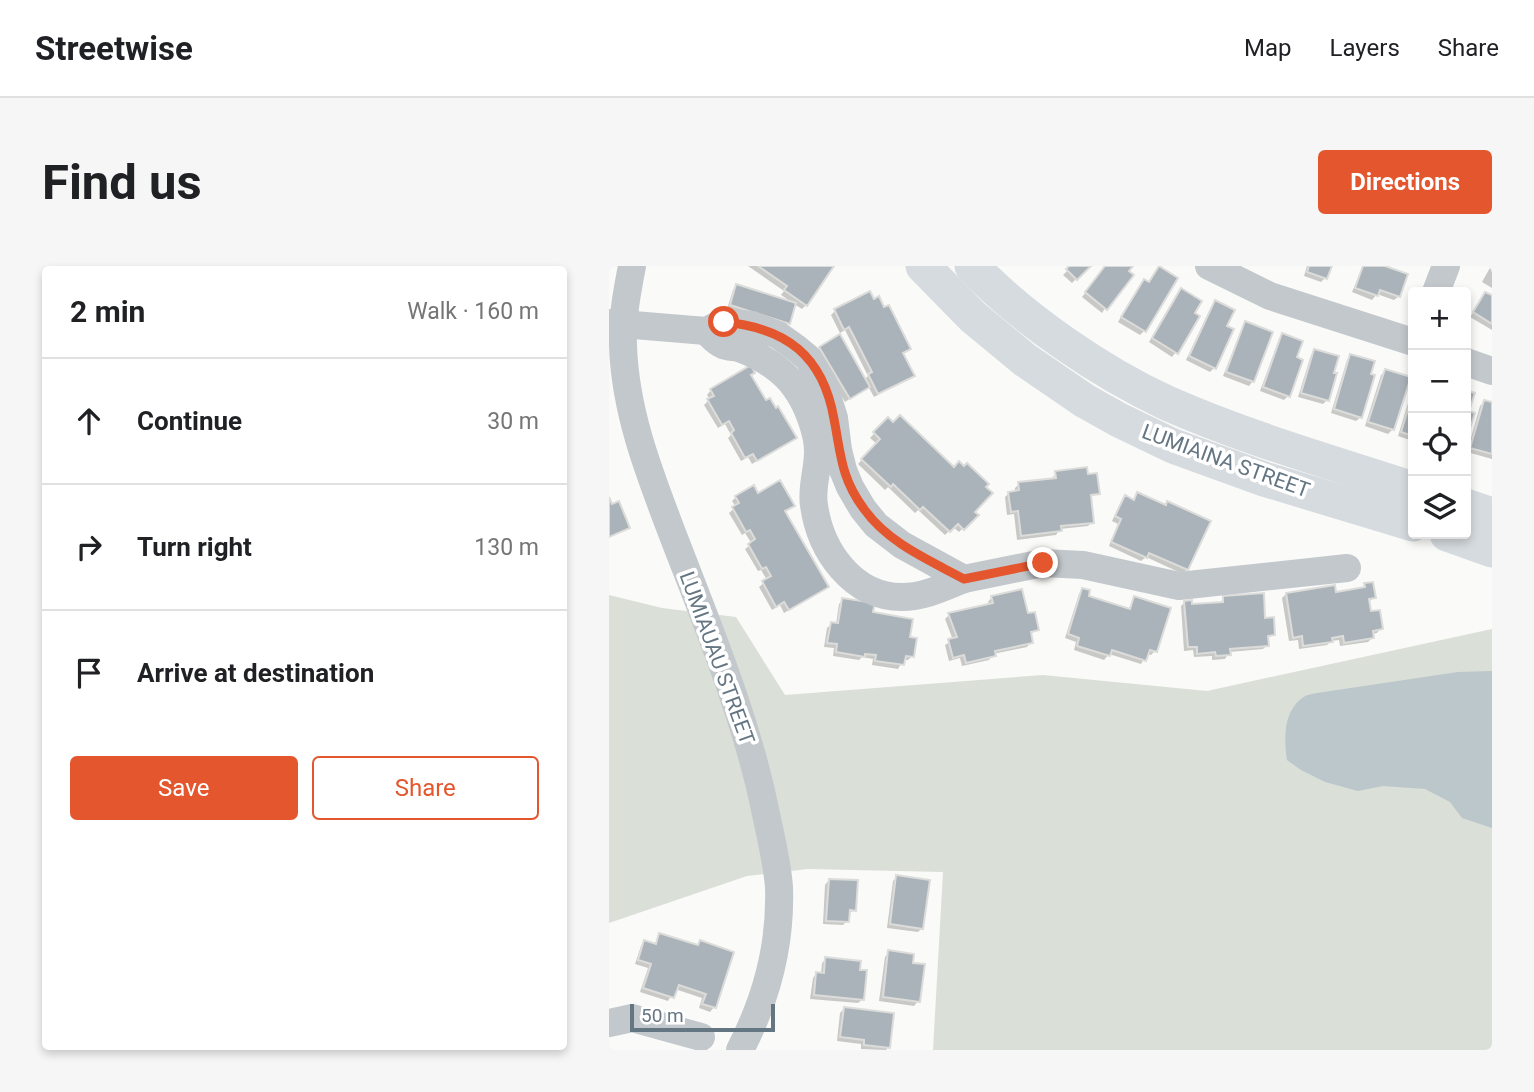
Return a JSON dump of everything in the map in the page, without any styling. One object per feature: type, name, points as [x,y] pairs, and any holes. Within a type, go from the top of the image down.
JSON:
[{"type":"main road","name":"LUMIAINA STREET","points":[[923,266],[973,317],[1025,360],[1085,401],[1119,420],[1173,446],[1264,479],[1408,522]]},
{"type":"main road","name":"LUMIAINA STREET","points":[[972,266],[1053,336],[1167,403],[1270,442],[1408,487]]},
{"type":"main road","points":[[1471,508],[1492,514]]},
{"type":"main road","points":[[1461,539],[1492,550]]},
{"type":"street","name":"LUMIAUAU STREET","points":[[632,266],[616,324],[634,423],[648,471],[743,725],[758,775],[779,887],[777,932],[765,993],[740,1050]]},
{"type":"street","points":[[1209,266],[1270,296],[1408,340]]},
{"type":"street","points":[[1438,287],[1446,266]]},
{"type":"street","points":[[616,324],[706,331],[724,322],[752,325],[778,335],[808,358],[823,383],[834,418],[813,503],[819,530],[831,556],[847,576],[871,590],[901,597],[929,593],[964,579],[1043,563],[1083,565],[1179,586],[1347,568]]},
{"type":"street","points":[[1471,364],[1492,371]]},
{"type":"street","points":[[828,451],[876,525],[902,545],[964,579]]},
{"type":"street","points":[[609,1023],[632,1018],[701,1037]]},
{"type":"shaded area","points":[[609,595],[662,608],[736,617],[785,695],[1043,675],[1207,691],[1492,629],[1492,1050],[933,1050],[943,872],[808,869],[747,876],[609,923]]},
{"type":"shaded area","points":[[1492,671],[1492,828],[1462,818],[1450,802],[1425,789],[1383,786],[1358,791],[1325,782],[1287,760],[1285,736],[1288,719],[1295,705],[1307,696],[1458,672]]},
{"type":"building","points":[[758,266],[834,266],[807,306],[784,290],[787,286]]},
{"type":"building","points":[[1069,266],[1091,266],[1077,280],[1066,269]]},
{"type":"building","points":[[1105,266],[1133,266],[1129,271],[1134,275],[1107,310],[1085,292]]},
{"type":"building","points":[[1159,266],[1178,278],[1146,332],[1121,317],[1144,279],[1149,282]]},
{"type":"building","points":[[1309,266],[1332,266],[1327,279],[1307,272]]},
{"type":"building","points":[[1363,266],[1385,266],[1408,274],[1400,297],[1380,290],[1378,296],[1355,288]]},
{"type":"building","points":[[736,284],[796,303],[790,324],[730,305]]},
{"type":"building","points":[[1181,288],[1202,301],[1195,313],[1200,316],[1178,354],[1152,338]]},
{"type":"building","points":[[870,291],[874,299],[879,296],[884,307],[889,305],[911,349],[903,353],[915,376],[878,394],[868,374],[872,372],[849,327],[844,330],[834,309]]},
{"type":"building","points":[[1485,292],[1492,295],[1492,324],[1473,312]]},
{"type":"building","points":[[1215,300],[1235,310],[1227,326],[1234,329],[1216,369],[1189,356]]},
{"type":"building","points":[[1245,321],[1273,332],[1254,382],[1226,372]]},
{"type":"building","points":[[1282,333],[1303,341],[1297,357],[1303,360],[1290,397],[1263,387]]},
{"type":"building","points":[[840,334],[870,387],[850,399],[819,347]]},
{"type":"building","points":[[1314,349],[1339,356],[1329,401],[1301,393]]},
{"type":"building","points":[[1350,354],[1375,361],[1371,374],[1375,375],[1362,418],[1334,409]]},
{"type":"building","points":[[751,365],[755,373],[751,375],[766,400],[770,398],[776,408],[778,406],[797,438],[757,461],[753,454],[745,458],[731,433],[734,430],[729,421],[722,425],[707,399],[714,396],[710,389]]},
{"type":"building","points":[[1385,369],[1408,376],[1408,386],[1394,430],[1368,422]]},
{"type":"building","points":[[1484,400],[1492,402],[1492,454],[1471,448]]},
{"type":"building","points":[[1408,409],[1408,434],[1401,432]]},
{"type":"building","points":[[900,415],[954,467],[959,461],[964,466],[967,463],[989,484],[986,487],[993,493],[975,512],[979,515],[964,530],[958,524],[950,532],[923,507],[920,510],[893,484],[891,487],[861,459],[880,439],[873,432],[888,417],[893,422]]},
{"type":"building","points":[[1087,467],[1088,474],[1097,473],[1100,494],[1091,495],[1094,523],[1061,526],[1062,531],[1021,536],[1018,511],[1011,512],[1008,492],[1019,490],[1018,482],[1056,478],[1055,471]]},
{"type":"building","points":[[780,480],[795,506],[785,511],[829,587],[789,610],[784,602],[776,607],[762,581],[771,576],[766,567],[762,569],[748,544],[755,539],[750,530],[746,532],[732,507],[739,503],[735,496],[754,485],[758,493]]},
{"type":"building","points":[[1137,492],[1166,505],[1167,501],[1211,521],[1188,570],[1149,553],[1147,558],[1111,542],[1121,519],[1115,516],[1125,495],[1134,500]]},
{"type":"building","points":[[609,497],[612,504],[619,501],[630,528],[609,537]]},
{"type":"building","points":[[1373,582],[1376,598],[1369,599],[1371,611],[1380,610],[1383,629],[1373,631],[1374,638],[1344,643],[1343,636],[1332,638],[1333,642],[1303,646],[1302,636],[1293,638],[1286,593],[1335,585],[1336,592],[1365,587],[1364,583]]},
{"type":"building","points":[[1082,588],[1090,590],[1089,596],[1130,609],[1134,596],[1171,608],[1157,652],[1150,650],[1146,661],[1112,650],[1110,656],[1077,646],[1079,638],[1068,634]]},
{"type":"building","points":[[1022,589],[1028,613],[1035,612],[1039,630],[1031,632],[1033,643],[995,651],[996,656],[966,663],[964,655],[953,658],[948,639],[957,637],[948,613],[993,603],[991,596]]},
{"type":"building","points":[[1264,593],[1265,618],[1274,617],[1275,635],[1268,636],[1269,646],[1230,649],[1231,655],[1216,656],[1215,652],[1197,654],[1197,647],[1188,647],[1184,601],[1192,600],[1192,604],[1223,602],[1223,596]]},
{"type":"building","points":[[842,598],[875,603],[873,612],[913,619],[910,637],[917,638],[914,657],[906,656],[904,665],[875,661],[876,655],[865,654],[865,657],[836,652],[837,644],[827,643],[831,622],[838,623]]},
{"type":"building","points":[[896,875],[930,880],[923,929],[890,924]]},
{"type":"building","points":[[829,879],[858,880],[856,911],[850,910],[849,922],[826,921]]},
{"type":"building","points":[[659,933],[698,945],[700,940],[734,952],[716,1008],[702,1004],[706,994],[679,985],[674,998],[643,988],[651,964],[638,960],[644,940],[656,944]]},
{"type":"building","points":[[888,950],[914,954],[913,963],[925,964],[920,1002],[883,997]]},
{"type":"building","points":[[825,957],[861,961],[860,970],[867,970],[864,1000],[814,995],[816,972],[824,973]]},
{"type":"building","points":[[844,1007],[894,1013],[890,1048],[864,1045],[864,1040],[840,1037]]},
{"type":"route","points":[[724,322],[752,325],[778,335],[808,358],[829,399],[838,450],[850,487],[863,509],[888,535],[964,579],[1043,563]]}]
